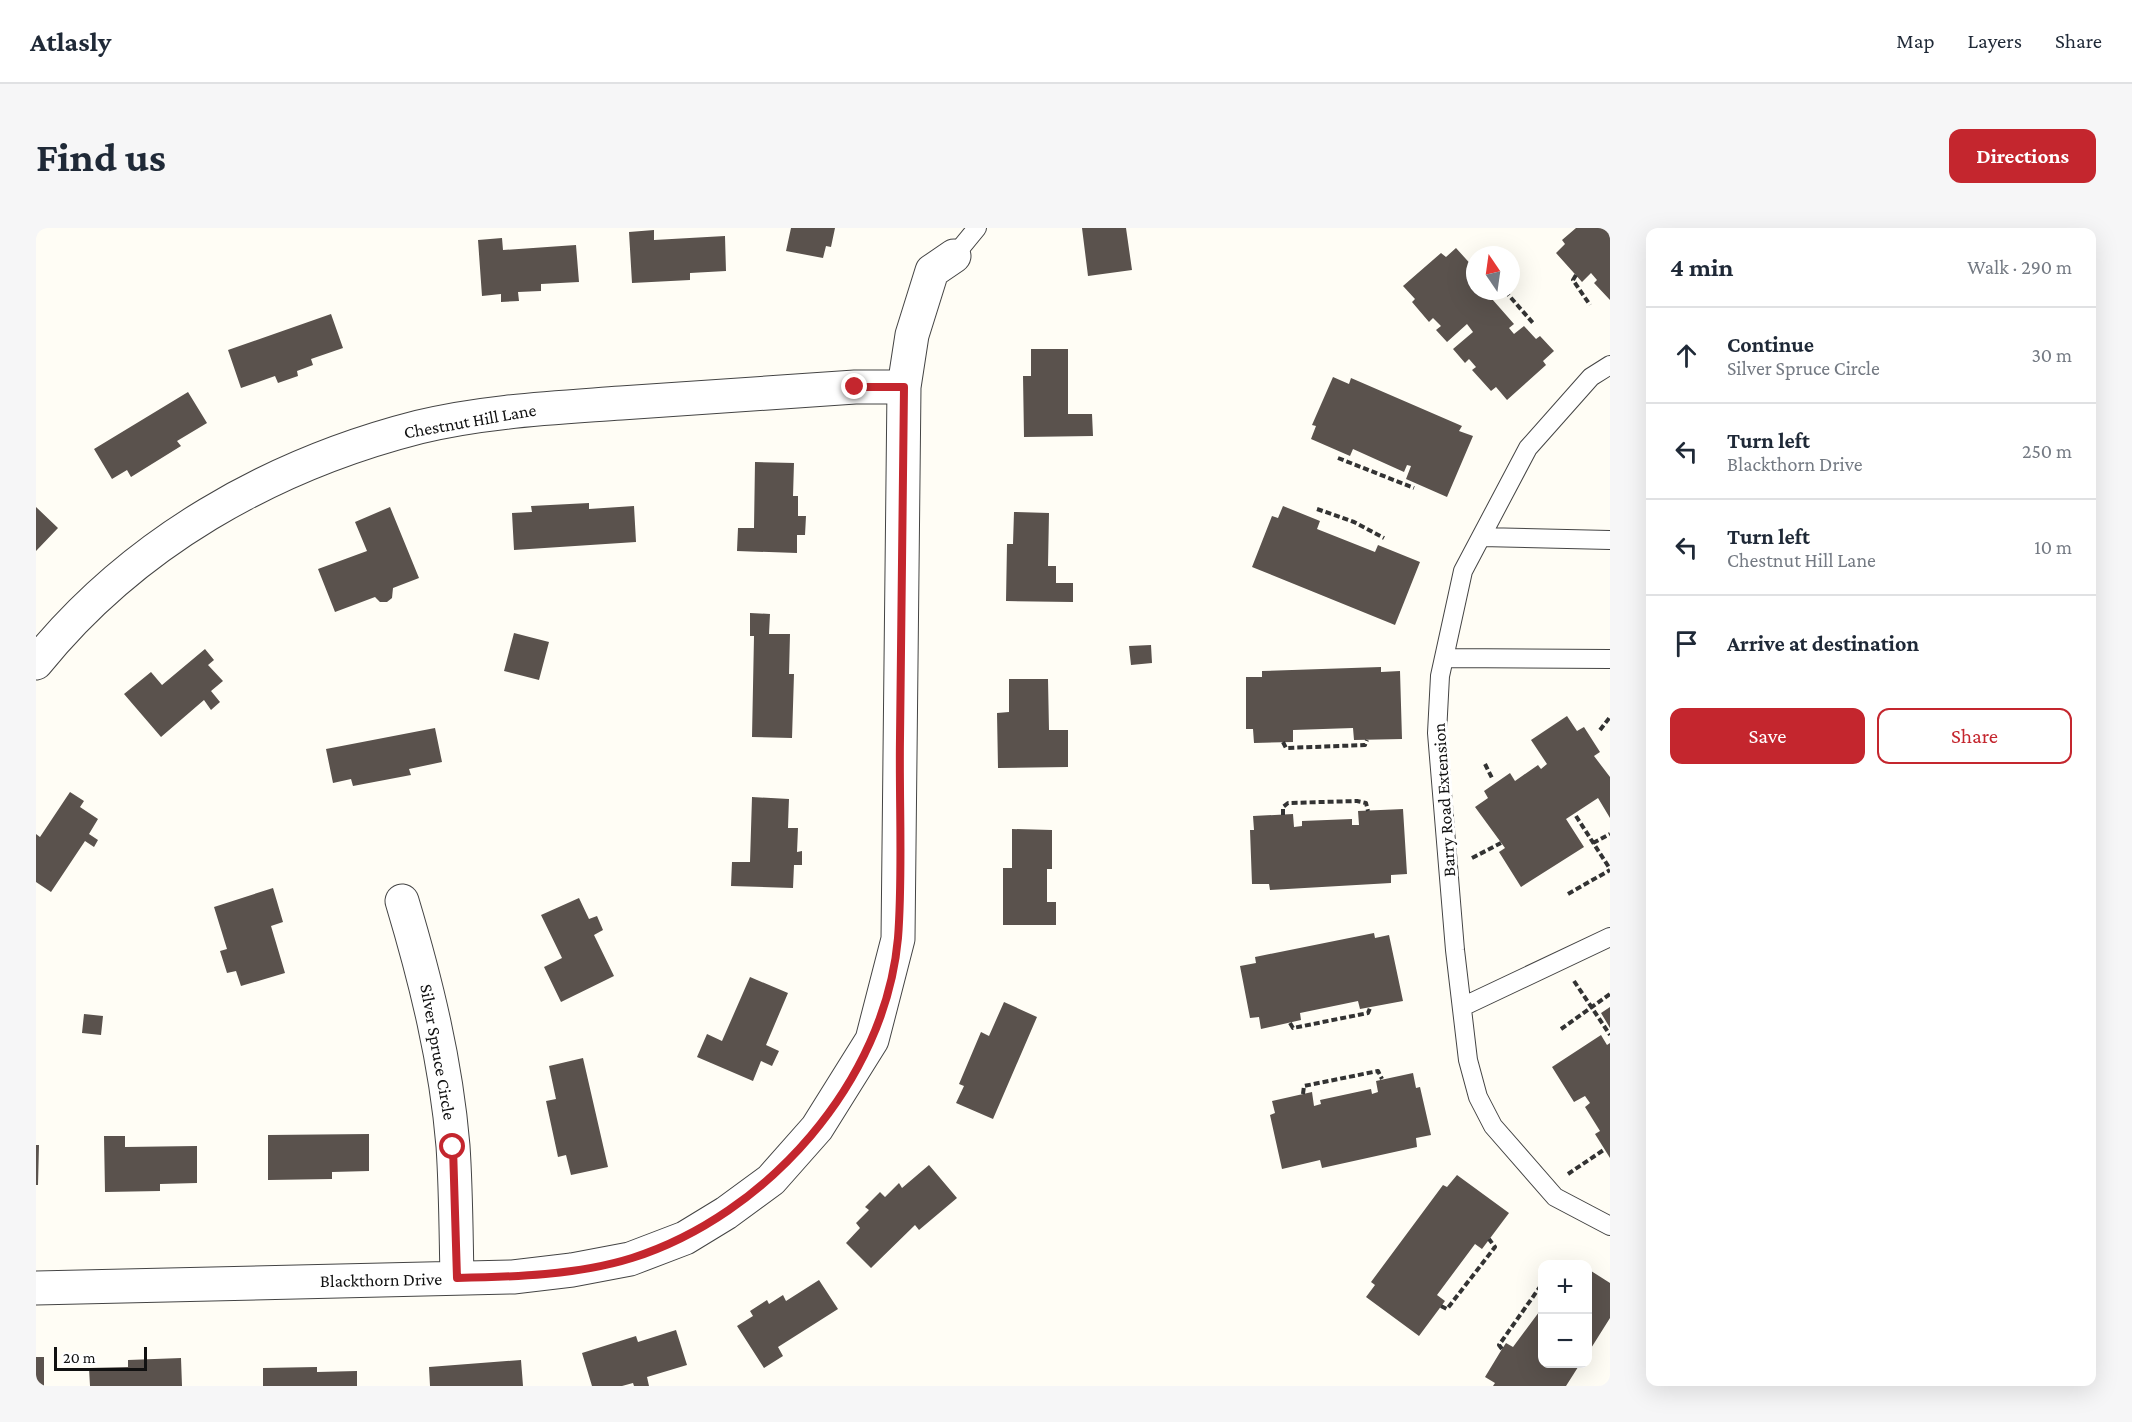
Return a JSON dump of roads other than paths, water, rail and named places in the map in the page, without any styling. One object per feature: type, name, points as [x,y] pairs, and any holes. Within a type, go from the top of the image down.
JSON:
[{"type":"street","name":"Blackthorn Drive","points":[[36,1288],[513,1277],[572,1270],[630,1259],[685,1238],[726,1213],[771,1180],[817,1128],[872,1040],[898,939],[904,387],[912,335],[932,271],[954,256]]},
{"type":"street","name":"Chestnut Hill Lane","points":[[36,663],[51,645],[120,577],[191,523],[252,488],[338,452],[419,427],[511,411],[855,387],[904,387]]},
{"type":"street","name":"Silver Spruce Circle","points":[[402,901],[426,980],[445,1084],[453,1147],[457,1278]]},
{"type":"lane","points":[[954,256],[977,228]]},
{"type":"lane","name":"Barry Road Extension","points":[[1610,365],[1591,377],[1528,448],[1463,571],[1440,676],[1437,733],[1462,1006],[1471,1069],[1478,1096],[1493,1126],[1555,1197],[1610,1226]]},
{"type":"lane","points":[[1481,537],[1610,540]]},
{"type":"lane","points":[[1445,658],[1610,659]]},
{"type":"lane","points":[[1462,1006],[1610,937]]}]
